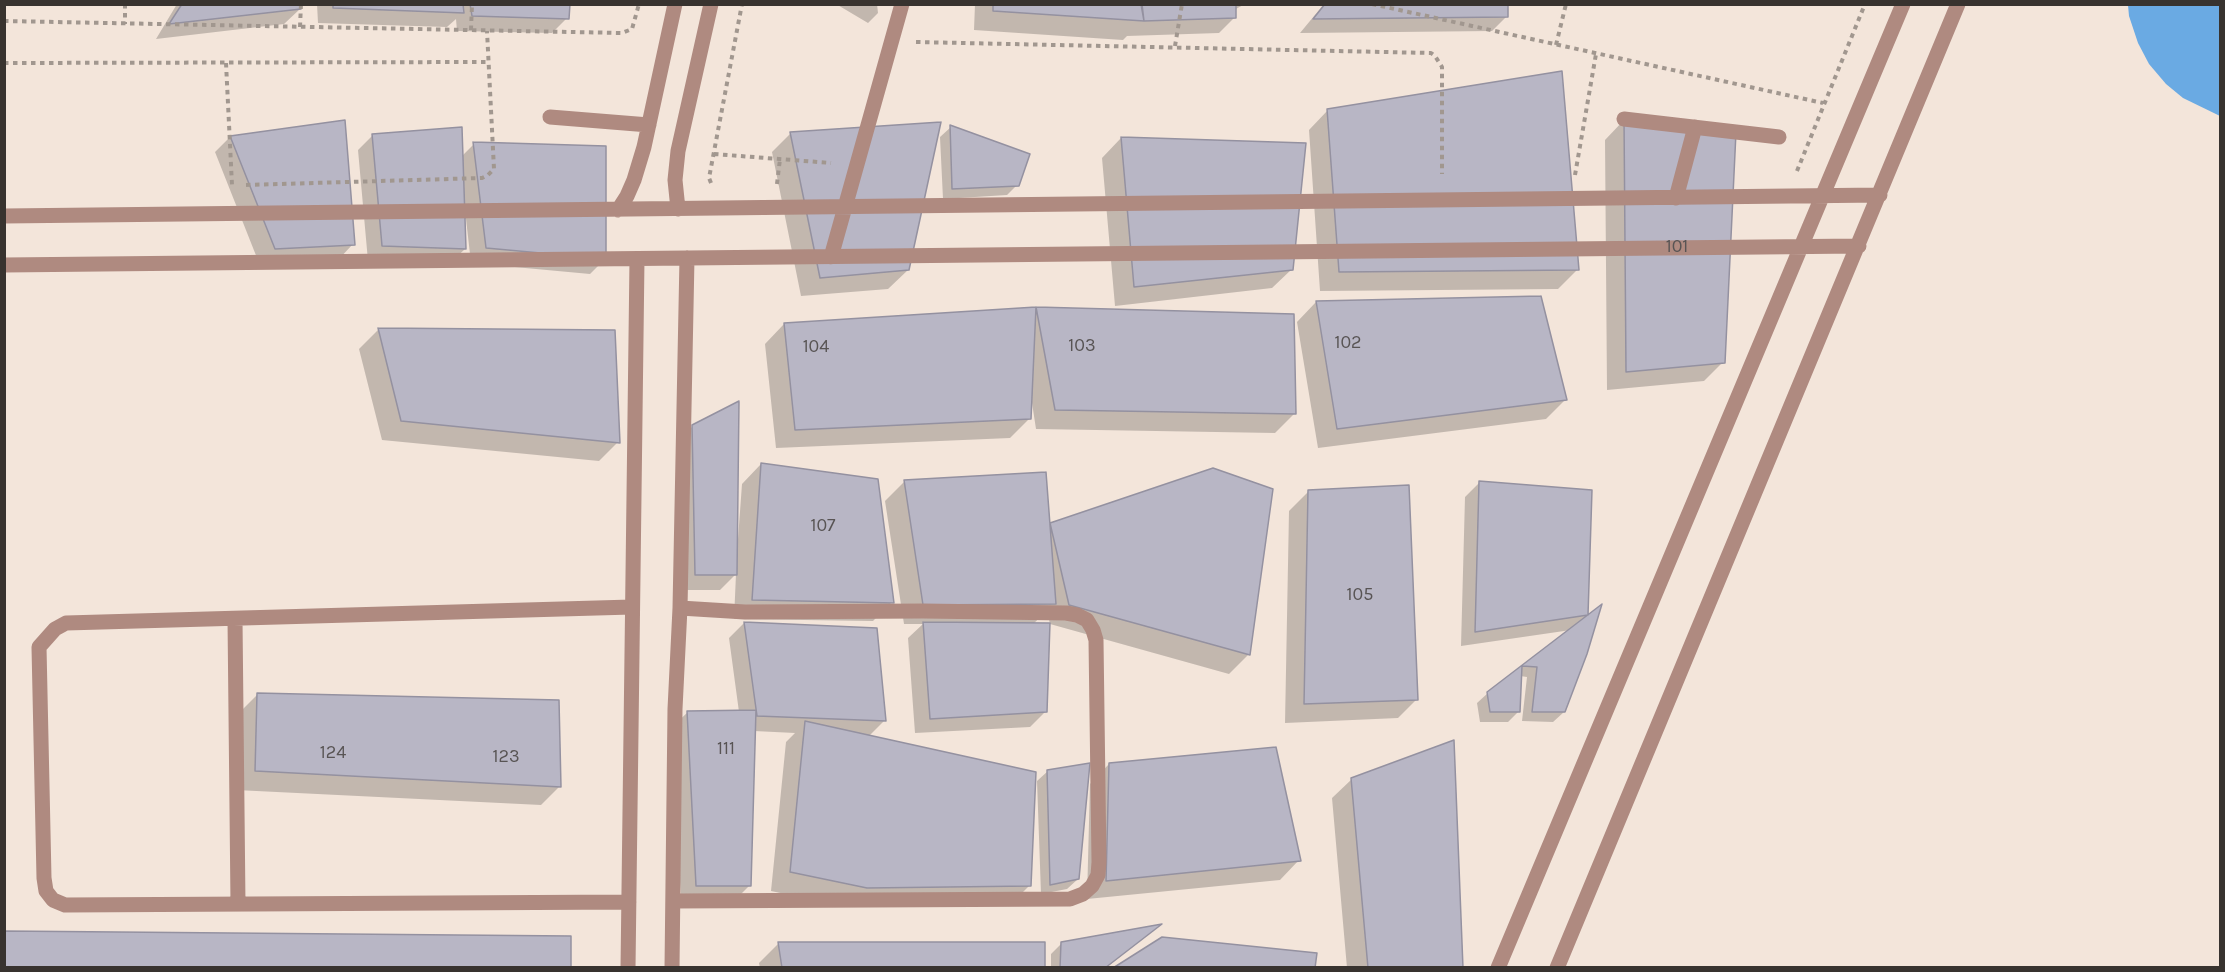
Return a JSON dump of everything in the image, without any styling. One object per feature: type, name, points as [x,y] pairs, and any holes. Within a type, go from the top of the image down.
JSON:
[{"type":"street","points":[[618,210],[634,180],[649,125],[675,4]]},
{"type":"street","points":[[678,208],[675,180],[678,151],[711,4]]},
{"type":"street","points":[[831,257],[902,4]]},
{"type":"street","points":[[1498,968],[1903,4]]},
{"type":"street","points":[[1557,968],[1958,4]]},
{"type":"street","points":[[550,117],[649,125]]},
{"type":"street","points":[[1624,119],[1779,137]]},
{"type":"street","points":[[1676,198],[1695,127]]},
{"type":"street","points":[[4,216],[1880,195]]},
{"type":"street","points":[[4,265],[1859,246]]},
{"type":"street","points":[[672,968],[675,709],[680,608],[687,258]]},
{"type":"street","points":[[628,968],[636,259]]},
{"type":"street","points":[[629,902],[65,905],[53,900],[46,891],[39,647],[51,633],[66,623],[632,607]]},
{"type":"street","points":[[674,901],[1070,899],[1083,894],[1092,886],[1098,875],[1099,862],[1096,640],[1087,620],[1077,615],[1066,614],[923,611],[745,612],[680,608]]},
{"type":"street","points":[[235,619],[238,904]]},
{"type":"path","points":[[125,4],[125,24]]},
{"type":"path","points":[[300,27],[301,4]]},
{"type":"path","points":[[471,30],[472,4]]},
{"type":"path","points":[[4,21],[622,33],[628,31],[633,25],[639,4]]},
{"type":"path","points":[[713,184],[709,178],[742,4]]},
{"type":"path","points":[[1175,46],[1182,4]]},
{"type":"path","points":[[1372,4],[1823,104]]},
{"type":"path","points":[[1556,45],[1566,4]]},
{"type":"path","points":[[1787,196],[1865,4]]},
{"type":"path","points":[[220,186],[482,178],[494,169],[487,31]]},
{"type":"path","points":[[891,42],[1431,53],[1442,67],[1443,200]]},
{"type":"path","points":[[1570,199],[1596,54]]},
{"type":"path","points":[[4,63],[489,62]]},
{"type":"path","points":[[226,63],[232,186]]},
{"type":"path","points":[[714,153],[834,164],[832,172]]},
{"type":"path","points":[[777,185],[780,159]]},
{"type":"path","points":[[766,184],[788,185]]},
{"type":"water","points":[[2128,5],[2220,5],[2220,116],[2183,98],[2166,84],[2149,64],[2138,43],[2129,16]]},
{"type":"building","points":[[182,4],[301,4],[301,9],[169,24]]},
{"type":"building","points":[[333,4],[463,4],[464,13],[333,8]]},
{"type":"building","points":[[470,4],[570,4],[569,19],[472,16]]},
{"type":"building","points":[[993,4],[1141,4],[1144,21],[993,11]]},
{"type":"building","points":[[1142,4],[1236,4],[1236,18],[1144,21]]},
{"type":"building","points":[[1325,4],[1508,4],[1508,17],[1313,19]]},
{"type":"building","points":[[1562,71],[1579,270],[1339,272],[1327,109]]},
{"type":"building","points":[[1624,119],[1736,132],[1725,363],[1626,372]]},
{"type":"building","points":[[345,120],[355,245],[275,249],[230,136]]},
{"type":"building","points":[[941,122],[909,270],[820,278],[790,132]]},
{"type":"building","points":[[950,125],[1030,154],[1019,186],[952,189]]},
{"type":"building","points":[[462,127],[466,249],[382,246],[372,134]]},
{"type":"building","points":[[1121,137],[1306,143],[1293,270],[1134,287]]},
{"type":"building","points":[[473,142],[606,146],[606,259],[486,248]]},
{"type":"building","points":[[1541,296],[1567,400],[1337,429],[1316,301]]},
{"type":"building","points":[[1036,307],[1031,419],[795,430],[784,323]]},
{"type":"building","points":[[1036,307],[1294,314],[1296,414],[1055,410]]},
{"type":"building","points":[[378,328],[615,330],[620,443],[401,421]]},
{"type":"building","points":[[739,401],[737,575],[695,575],[692,425]]},
{"type":"building","points":[[761,463],[878,479],[894,603],[752,600]]},
{"type":"building","points":[[1213,468],[1273,489],[1250,655],[1069,605],[1050,523]]},
{"type":"building","points":[[1046,472],[1056,604],[923,605],[904,480]]},
{"type":"building","points":[[1479,481],[1592,490],[1588,615],[1475,632]]},
{"type":"building","points":[[1409,485],[1418,700],[1304,704],[1308,490]]},
{"type":"building","points":[[1602,604],[1587,654],[1565,712],[1532,712],[1537,667],[1522,666],[1520,712],[1490,712],[1487,692]]},
{"type":"building","points":[[744,622],[877,628],[886,721],[757,716]]},
{"type":"building","points":[[923,622],[1050,623],[1047,712],[930,719]]},
{"type":"building","points":[[257,693],[559,700],[561,787],[255,771]]},
{"type":"building","points":[[756,710],[751,886],[696,886],[687,711]]},
{"type":"building","points":[[805,721],[1036,772],[1031,886],[867,888],[790,872]]},
{"type":"building","points":[[1454,740],[1463,968],[1368,968],[1351,778]]},
{"type":"building","points":[[1276,747],[1301,861],[1106,881],[1109,763]]},
{"type":"building","points":[[1090,763],[1079,879],[1050,885],[1047,770]]},
{"type":"building","points":[[1162,924],[1105,968],[1060,968],[1061,942]]},
{"type":"building","points":[[4,931],[571,936],[571,968],[4,968]]},
{"type":"building","points":[[1162,937],[1317,953],[1315,968],[1113,968]]},
{"type":"building","points":[[778,942],[1045,942],[1045,968],[782,968]]}]
